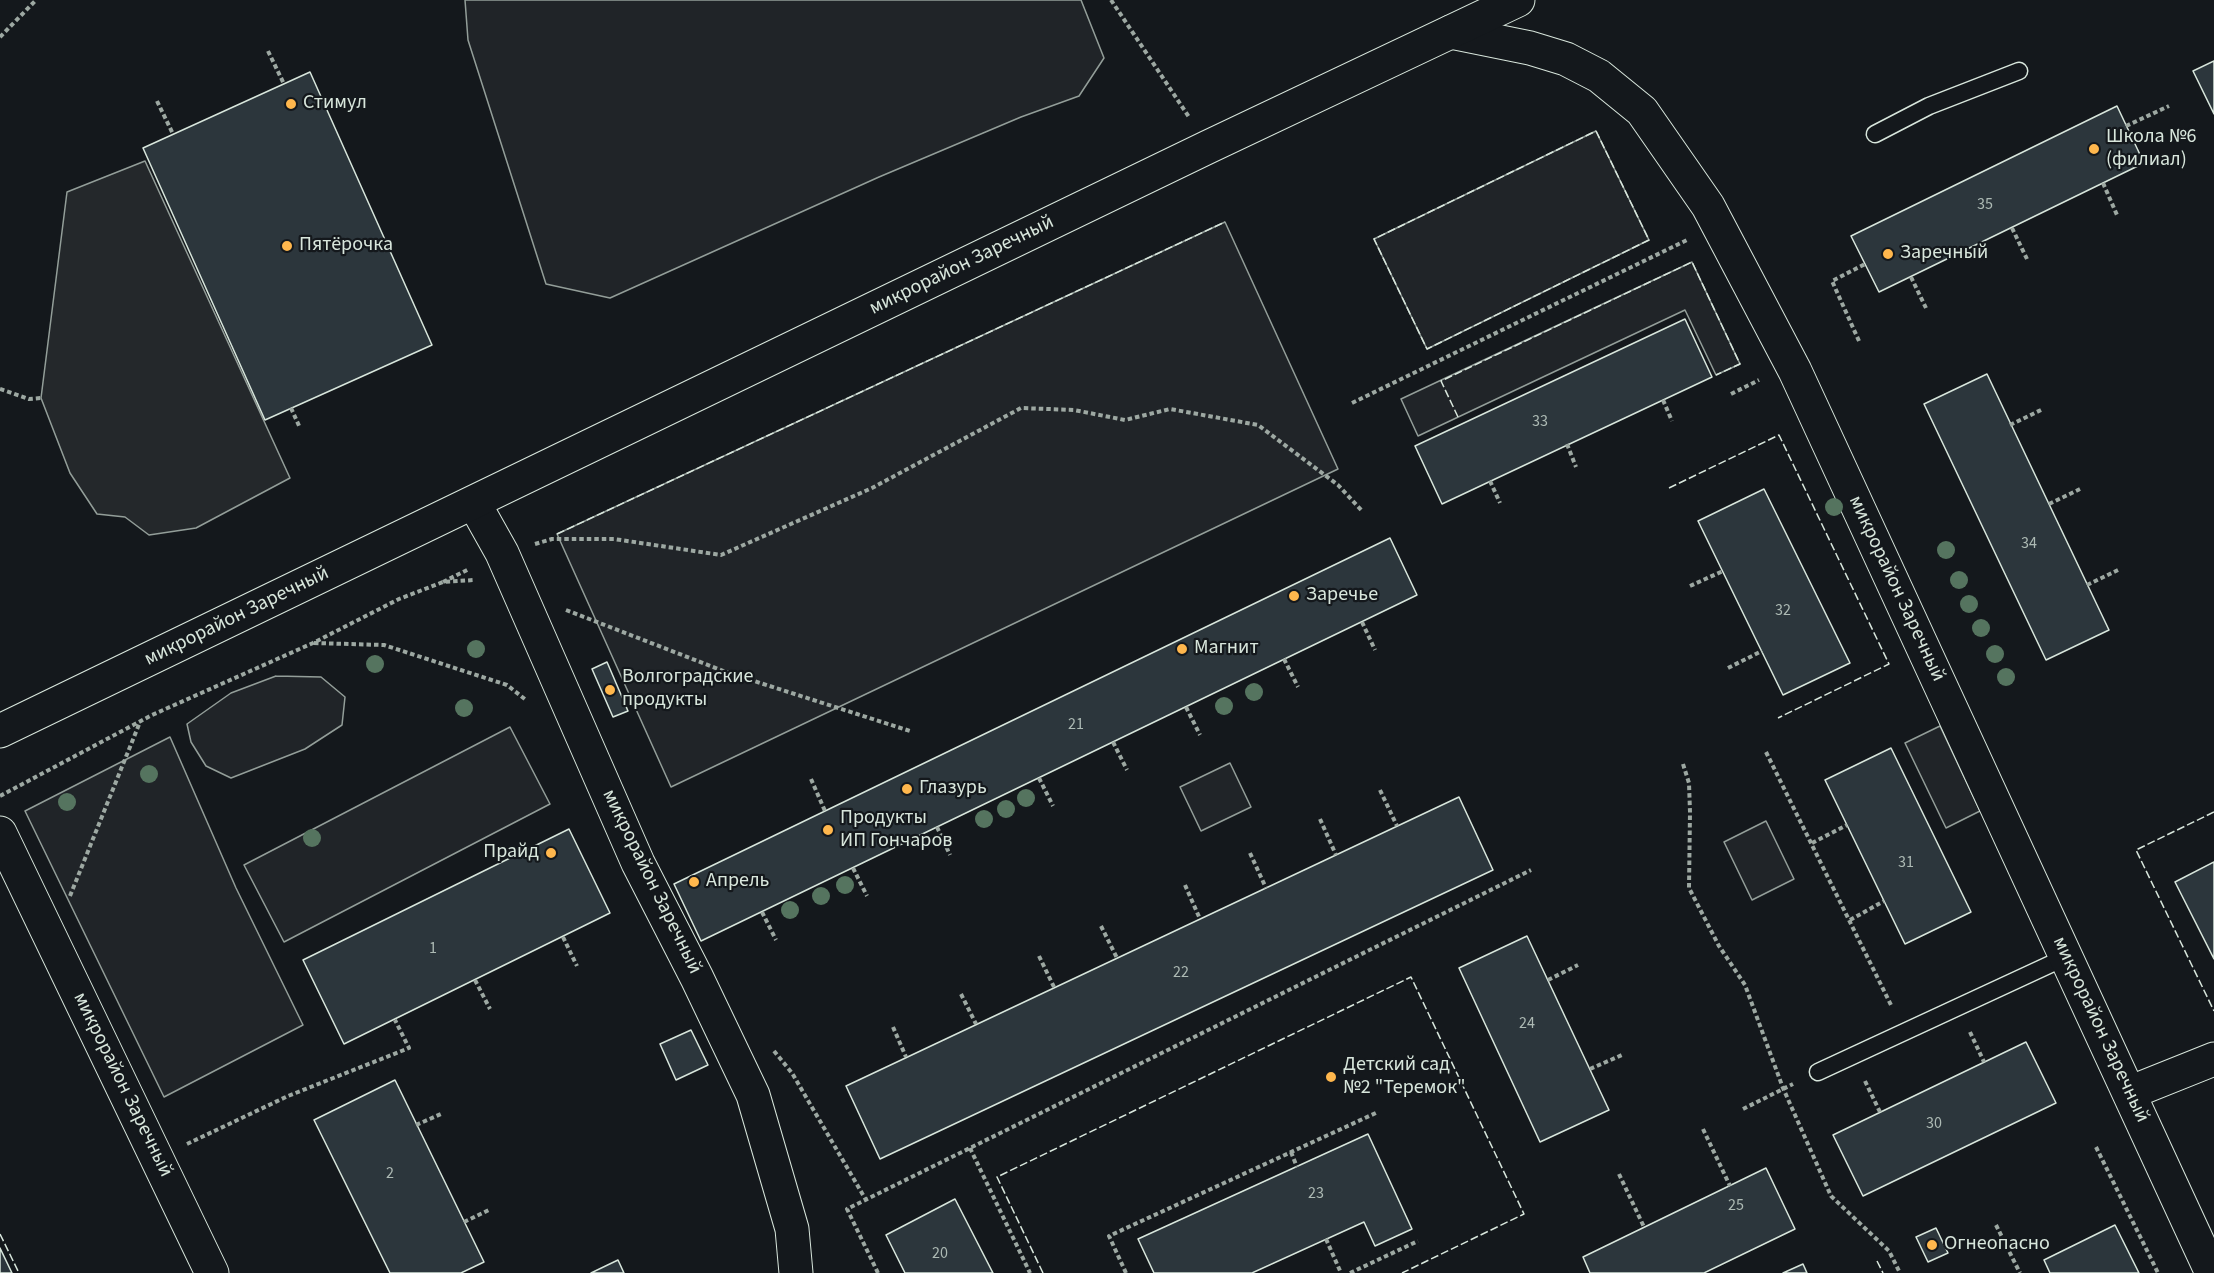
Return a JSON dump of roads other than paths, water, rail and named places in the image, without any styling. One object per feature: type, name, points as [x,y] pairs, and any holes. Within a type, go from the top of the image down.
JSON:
[{"type":"street","name":"микрорайон Заречный","points":[[0,731],[1208,147],[1518,0]]},
{"type":"street","name":"микрорайон Заречный","points":[[1451,32],[1530,48],[1566,60],[1599,76],[1642,111],[1718,225],[1795,371],[2212,1273]]},
{"type":"street","name":"микрорайон Заречный","points":[[474,503],[502,553],[638,863],[753,1095],[792,1229],[796,1273]]},
{"type":"street","name":"микрорайон Заречный","points":[[0,833],[212,1273]]},
{"type":"street","points":[[2129,1093],[2214,1059]]},
{"type":"lane","points":[[1875,134],[1929,106],[2019,71]]},
{"type":"lane","points":[[1818,1072],[2066,957]]},
{"type":"place","name":"Стимул","points":[[291,104]]},
{"type":"place","name":"Школа №6 (филиал)","points":[[2094,149]]},
{"type":"place","name":"Пятёрочка","points":[[287,246]]},
{"type":"place","name":"Заречный","points":[[1888,254]]},
{"type":"place","name":"Заречье","points":[[1294,596]]},
{"type":"place","name":"Магнит","points":[[1182,649]]},
{"type":"place","name":"Волгоградские продукты","points":[[610,690]]},
{"type":"place","name":"Глазурь","points":[[907,789]]},
{"type":"place","name":"Продукты ИП Гончаров","points":[[828,830]]},
{"type":"place","name":"Прайд","points":[[551,853]]},
{"type":"place","name":"Апрель","points":[[694,882]]},
{"type":"place","name":"Детский сад №2 \"Теремок\"","points":[[1331,1077]]},
{"type":"place","name":"Огнеопасно","points":[[1932,1245]]}]
